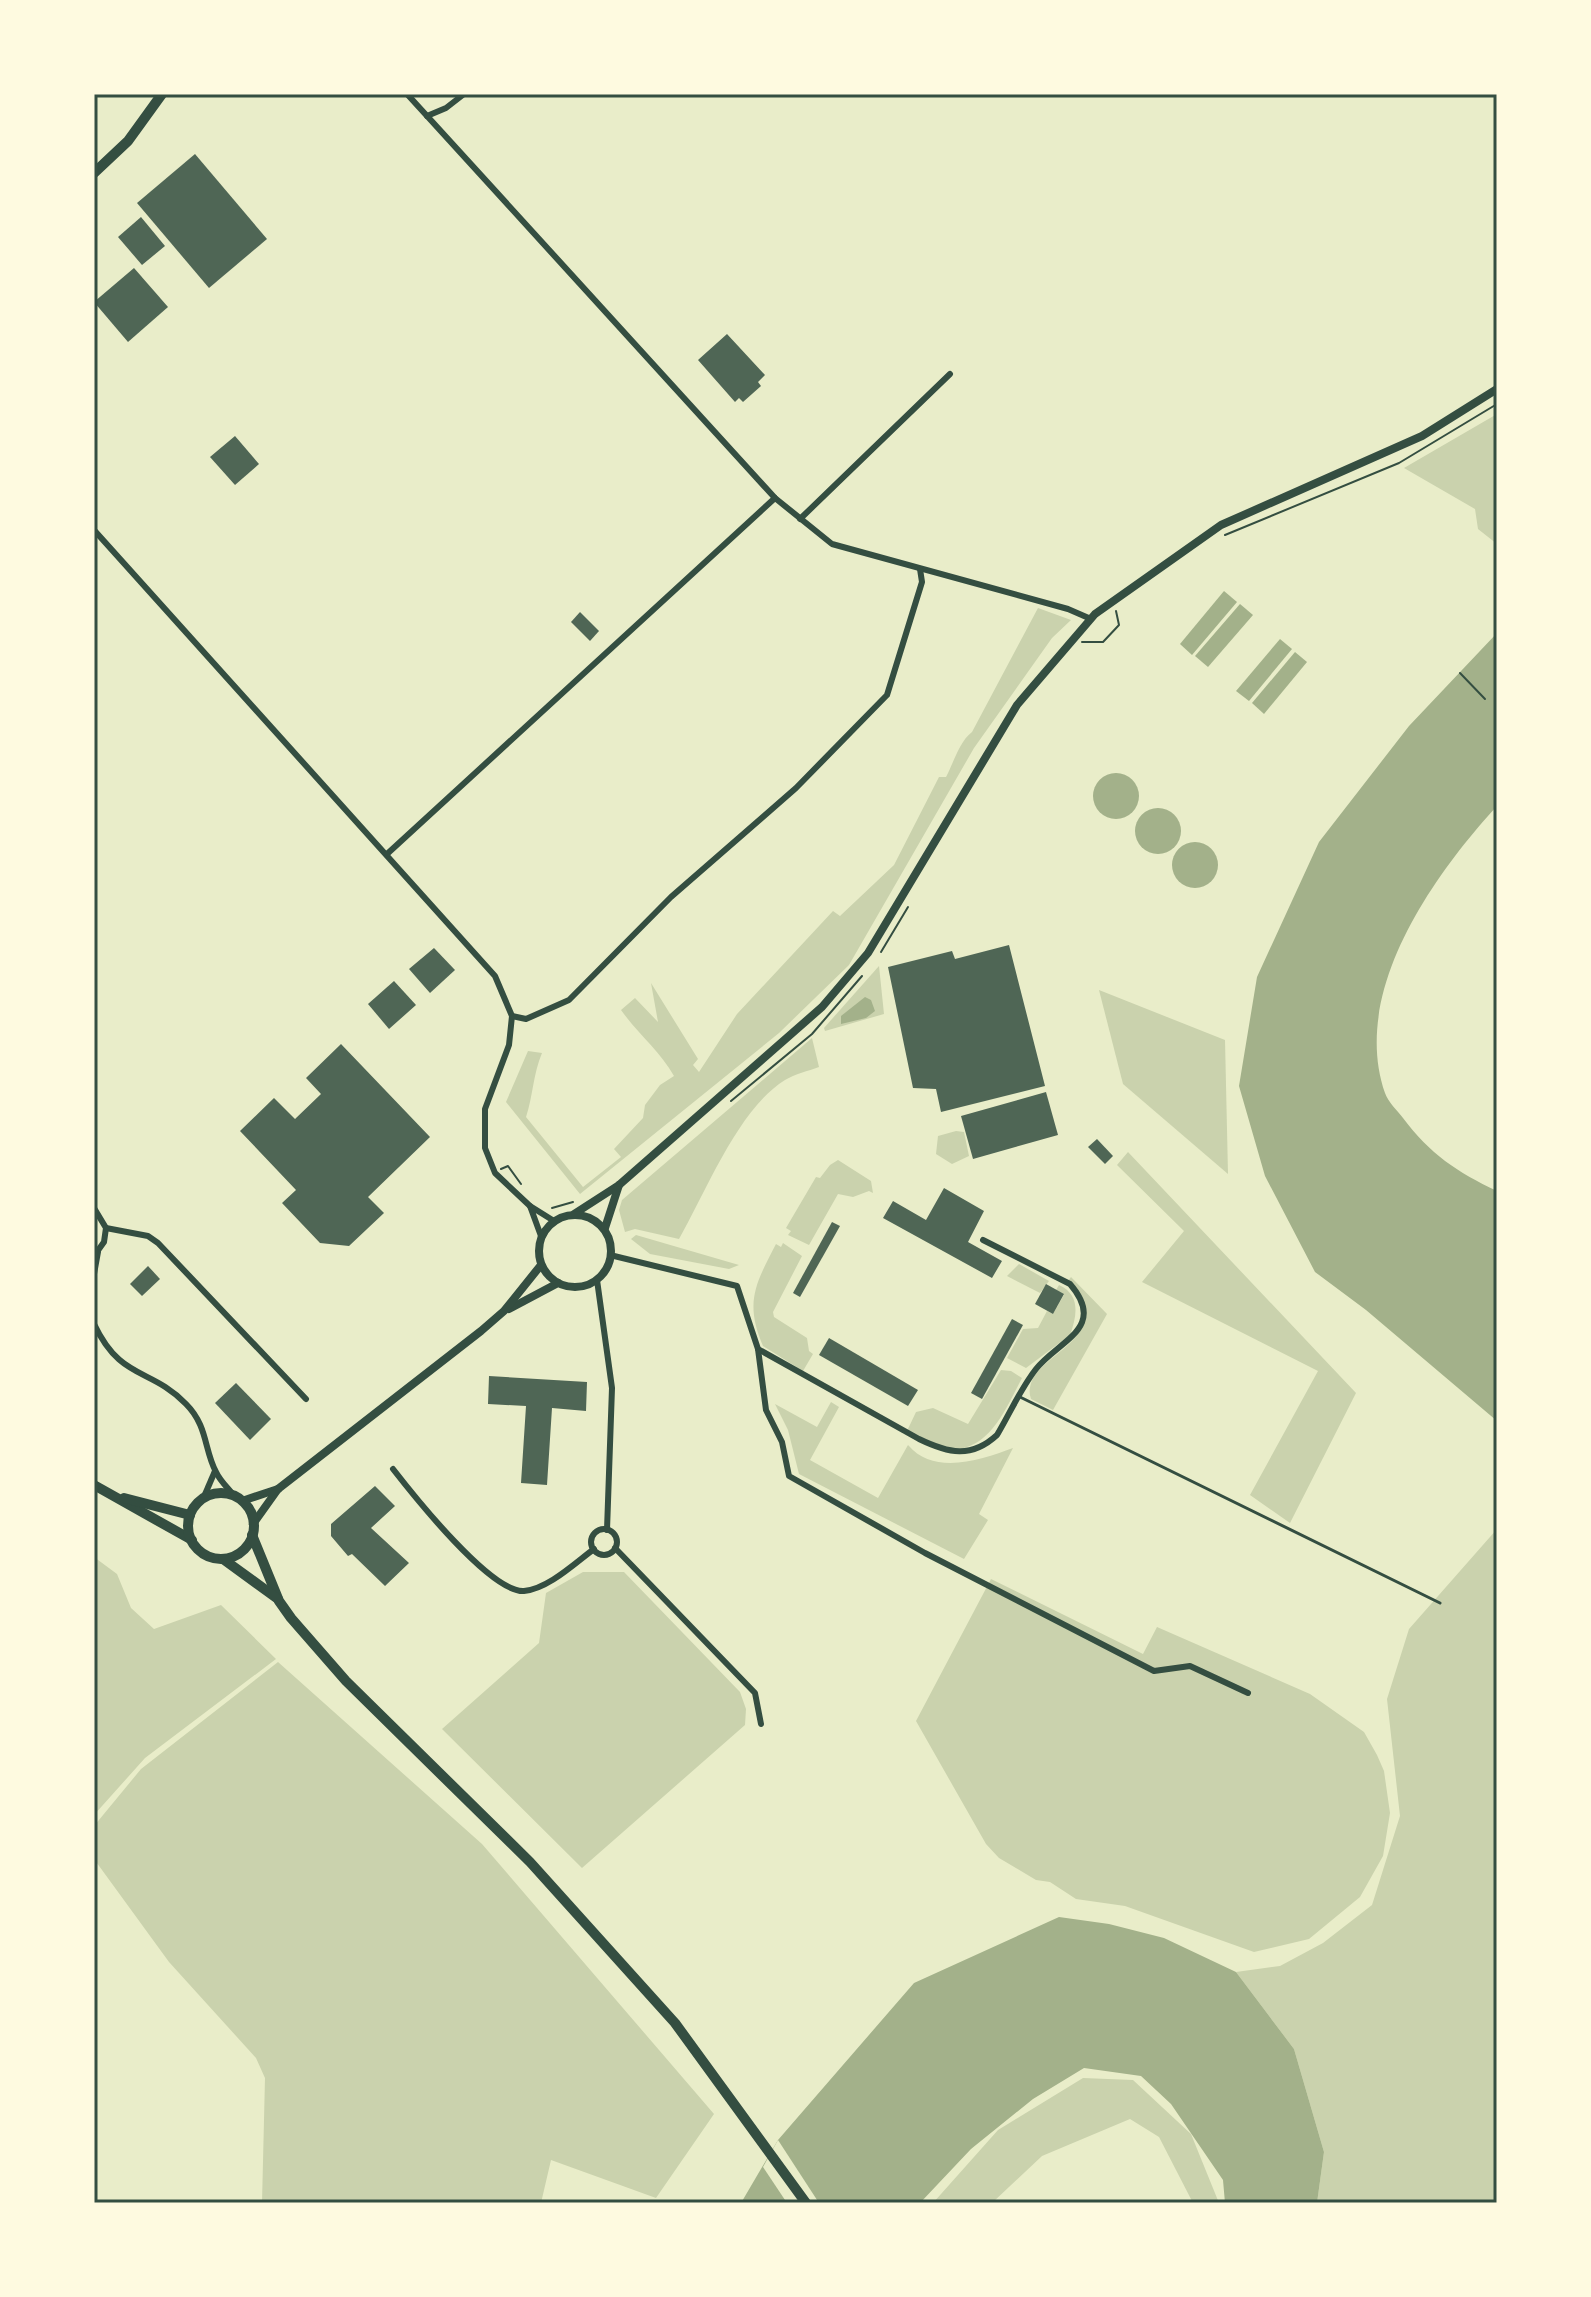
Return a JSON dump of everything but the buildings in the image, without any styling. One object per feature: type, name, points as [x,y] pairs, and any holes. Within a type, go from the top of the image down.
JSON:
[{"type":"main road","points":[[94,173],[128,141],[162,94]]},
{"type":"main road","points":[[94,1485],[192,1540],[202,1552],[223,1559],[279,1601],[346,1681],[530,1862],[675,2023],[806,2203]]},
{"type":"main road","points":[[107,1493],[190,1515]]},
{"type":"main road","points":[[192,1540],[190,1515],[203,1499],[219,1493],[239,1499],[250,1511],[253,1530],[279,1601]]},
{"type":"main road","points":[[223,1559],[241,1552],[253,1530]]},
{"type":"street","points":[[407,94],[775,498],[832,544],[1068,609],[1091,619]]},
{"type":"street","points":[[427,116],[446,108],[464,94]]},
{"type":"street","points":[[800,519],[950,374]]},
{"type":"street","points":[[541,1236],[554,1221],[574,1214],[619,1185],[803,1025],[868,953],[1017,705],[1091,619],[1221,525],[1422,436],[1497,389]]},
{"type":"street","points":[[387,854],[775,498]]},
{"type":"street","points":[[94,530],[495,976],[512,1016],[509,1045],[485,1109],[485,1148],[495,1173],[530,1206],[554,1221]]},
{"type":"street","points":[[512,1016],[526,1019],[569,1000],[671,897],[796,788],[887,695],[922,582],[920,569]]},
{"type":"street","points":[[541,1265],[558,1283],[579,1287],[597,1280],[606,1270],[610,1255],[605,1228],[619,1185]]},
{"type":"street","points":[[504,1311],[541,1265],[541,1236],[530,1206]]},
{"type":"street","points":[[94,1208],[106,1228],[148,1236],[158,1243],[306,1399]]},
{"type":"street","points":[[574,1214],[586,1216],[605,1228]]},
{"type":"street","points":[[94,1274],[96,1254],[106,1228]]},
{"type":"street","points":[[758,1349],[946,1452],[960,1453],[988,1443],[1036,1369],[1075,1337],[1083,1304],[1070,1284],[983,1240]]},
{"type":"street","points":[[610,1255],[737,1286],[758,1349],[766,1410],[782,1442],[789,1476],[925,1553],[1154,1671],[1190,1666],[1248,1693]]},
{"type":"street","points":[[597,1280],[612,1388],[607,1530]]},
{"type":"street","points":[[253,1530],[278,1489],[504,1311],[558,1283]]},
{"type":"street","points":[[94,1324],[106,1349],[135,1374],[169,1390],[188,1405],[207,1435],[215,1471],[239,1499],[278,1489]]},
{"type":"street","points":[[393,1469],[465,1550],[510,1589],[526,1591],[552,1579],[594,1549]]},
{"type":"street","points":[[203,1499],[215,1471]]},
{"type":"street","points":[[607,1530],[615,1536],[615,1548],[755,1693],[761,1724]]},
{"type":"street","points":[[594,1549],[593,1535],[607,1530]]},
{"type":"street","points":[[594,1549],[605,1555],[615,1548]]},
{"type":"lane","points":[[1020,1397],[1440,1603]]},
{"type":"path","points":[[1219,538],[1399,463],[1497,404]]},
{"type":"path","points":[[1082,642],[1103,642],[1119,625],[1115,610]]},
{"type":"path","points":[[1460,673],[1485,699]]},
{"type":"path","points":[[877,957],[913,897]]},
{"type":"path","points":[[728,1103],[812,1034],[867,969]]},
{"type":"path","points":[[495,1173],[508,1166],[524,1189]]},
{"type":"path","points":[[547,1209],[575,1202]]},
{"type":"shaded area","points":[[1497,414],[1497,544],[1478,529],[1475,509],[1404,468]]},
{"type":"shaded area","points":[[1224,591],[1237,602],[1192,655],[1180,644]]},
{"type":"shaded area","points":[[1240,604],[1253,615],[1208,667],[1195,656]]},
{"type":"shaded area","points":[[1038,608],[1071,620],[1052,638],[974,748],[849,965],[779,1033],[580,1194],[506,1102],[528,1051],[542,1053],[526,1117],[583,1187],[621,1157],[614,1149],[643,1118],[645,1105],[660,1085],[674,1076],[621,1010],[635,998],[658,1022],[651,983],[698,1059],[693,1065],[699,1072],[737,1014],[833,911],[840,916],[894,865],[939,777],[946,777]]},
{"type":"shaded area","points":[[1497,633],[1497,806],[1448,866],[1404,938],[1388,976],[1379,1015],[1377,1055],[1386,1096],[1413,1131],[1445,1161],[1497,1191],[1497,1421],[1366,1310],[1315,1272],[1265,1176],[1239,1086],[1257,977],[1319,842],[1409,726]]},
{"type":"shaded area","points":[[1280,639],[1292,649],[1249,701],[1236,691]]},
{"type":"shaded area","points":[[1295,652],[1307,662],[1264,714],[1252,703]]},
{"type":"shaded area","points":[[1116,773],[1132,780],[1139,796],[1132,812],[1116,819],[1100,812],[1093,796],[1100,780]]},
{"type":"shaded area","points":[[1158,808],[1174,815],[1181,831],[1174,847],[1158,854],[1142,847],[1135,831],[1142,815]]},
{"type":"shaded area","points":[[1195,842],[1211,849],[1218,865],[1211,881],[1195,888],[1179,881],[1172,865],[1179,849]]},
{"type":"shaded area","points":[[879,966],[884,1014],[825,1031],[824,1028]]},
{"type":"shaded area","points":[[1099,990],[1225,1040],[1228,1174],[1123,1084]]},
{"type":"shaded area","points":[[865,997],[871,1000],[875,1011],[866,1018],[841,1024],[841,1016]]},
{"type":"shaded area","points":[[812,1038],[819,1067],[785,1080],[752,1110],[724,1153],[679,1239],[635,1229],[625,1232],[619,1210],[622,1200]]},
{"type":"shaded area","points":[[964,1132],[969,1156],[952,1164],[936,1154],[938,1136]]},
{"type":"shaded area","points":[[1128,1152],[1356,1393],[1290,1523],[1250,1495],[1318,1371],[1142,1282],[1184,1231],[1117,1165]]},
{"type":"shaded area","points":[[838,1160],[871,1181],[873,1193],[869,1191],[853,1197],[838,1194],[809,1245],[788,1235],[791,1231],[786,1228],[816,1177],[820,1178]]},
{"type":"shaded area","points":[[636,1235],[739,1265],[729,1269],[650,1254],[631,1239]]},
{"type":"shaded area","points":[[783,1243],[802,1256],[773,1312],[774,1317],[807,1338],[809,1351],[813,1354],[803,1371],[763,1346],[754,1317],[758,1282],[776,1244],[781,1247]]},
{"type":"shaded area","points":[[1019,1264],[1049,1281],[1040,1293],[1007,1276]]},
{"type":"shaded area","points":[[1071,1277],[1107,1314],[1053,1410],[1031,1399],[1031,1383],[1039,1370],[1078,1334],[1084,1320],[1082,1303],[1068,1281]]},
{"type":"shaded area","points":[[1059,1285],[1074,1300],[1075,1313],[1070,1335],[1026,1368],[1007,1358],[1023,1329],[1038,1328],[1047,1311],[1053,1314],[1064,1295],[1056,1290]]},
{"type":"shaded area","points":[[1001,1370],[1011,1371],[1022,1378],[1002,1415],[975,1444],[948,1449],[907,1431],[916,1412],[933,1408],[968,1424]]},
{"type":"shaded area","points":[[831,1402],[839,1407],[810,1460],[878,1498],[908,1445],[919,1455],[944,1463],[987,1457],[1013,1448],[979,1514],[988,1520],[964,1559],[799,1474],[788,1430],[775,1404],[817,1427]]},
{"type":"shaded area","points":[[1497,1529],[1497,2203],[1317,2203],[1324,2152],[1294,2049],[1236,1972],[1280,1966],[1323,1943],[1372,1905],[1400,1816],[1387,1699],[1409,1629]]},
{"type":"shaded area","points":[[94,1557],[117,1574],[131,1608],[154,1629],[221,1605],[276,1659],[145,1758],[94,1815]]},
{"type":"shaded area","points":[[583,1572],[624,1572],[740,1692],[746,1709],[745,1725],[582,1868],[442,1729],[539,1643],[546,1593]]},
{"type":"shaded area","points":[[991,1579],[1143,1654],[1157,1627],[1310,1694],[1364,1732],[1384,1771],[1390,1813],[1383,1856],[1360,1897],[1309,1939],[1254,1952],[1125,1906],[1076,1899],[1050,1882],[1036,1880],[999,1858],[986,1844],[916,1721]]},
{"type":"shaded area","points":[[278,1662],[482,1844],[714,2114],[656,2198],[551,2160],[541,2203],[262,2203],[265,2078],[256,2058],[169,1962],[94,1859],[94,1826],[141,1769]]},
{"type":"shaded area","points":[[1059,1917],[1109,1924],[1164,1938],[1236,1972],[1294,2049],[1324,2152],[1317,2203],[1225,2203],[1223,2180],[1171,2104],[1141,2076],[1084,2068],[1033,2099],[971,2149],[920,2203],[741,2203],[778,2140],[914,1983]]},
{"type":"shaded area","points":[[1083,2078],[1133,2080],[1191,2134],[1219,2203],[1193,2203],[1159,2137],[1130,2119],[1042,2156],[992,2203],[933,2203],[998,2130]]},
{"type":"pier","points":[[778,2140],[819,2203],[787,2203],[763,2167]]}]
